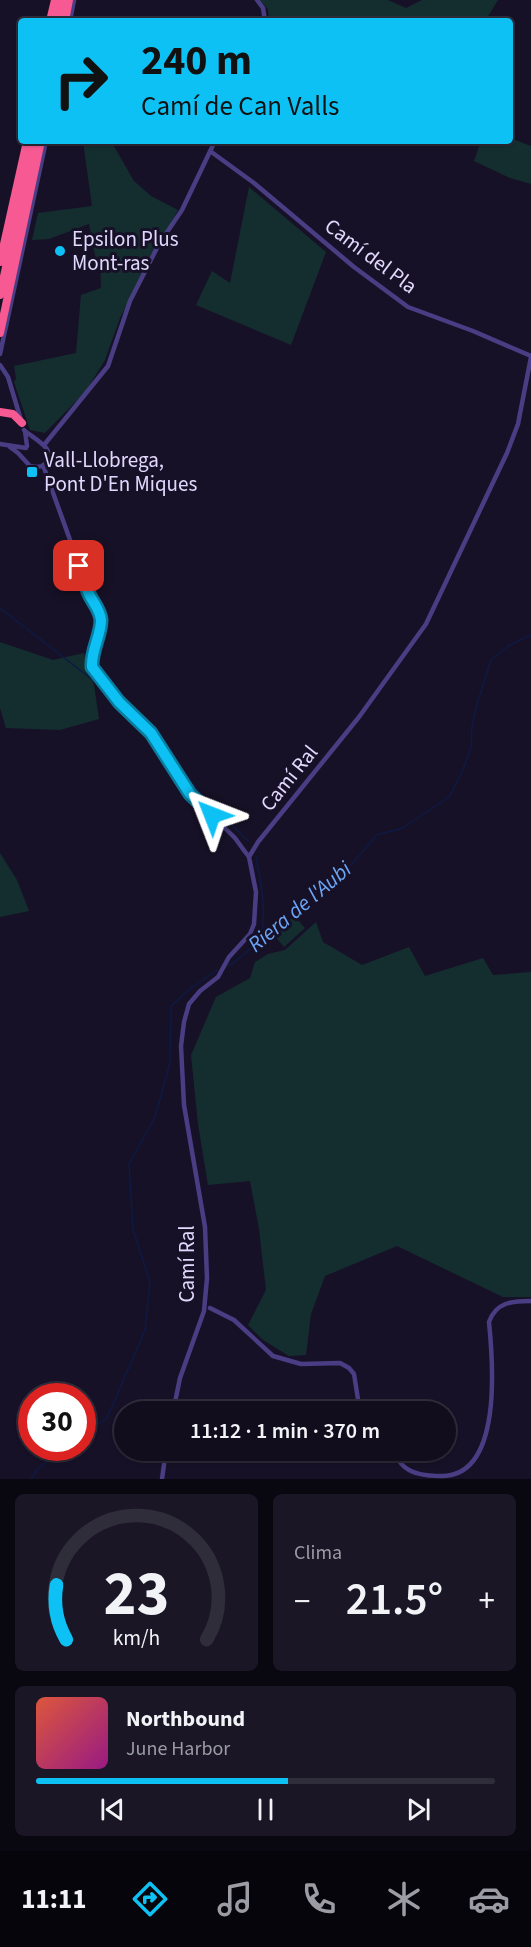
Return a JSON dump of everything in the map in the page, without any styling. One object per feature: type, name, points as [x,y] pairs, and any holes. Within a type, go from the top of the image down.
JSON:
[{"type":"highway","points":[[51,18],[55,0]]},
{"type":"highway","points":[[59,18],[62,0]]},
{"type":"highway","points":[[66,18],[69,0]]},
{"type":"highway","points":[[0,262],[26,144]]},
{"type":"highway","points":[[0,295],[32,144]]},
{"type":"highway","points":[[0,333],[40,144]]},
{"type":"highway","points":[[0,412],[13,414],[23,426]]},
{"type":"street","points":[[71,18],[74,0]]},
{"type":"street","points":[[257,0],[264,18]]},
{"type":"street","points":[[0,354],[45,144]]},
{"type":"street","points":[[44,445],[108,366],[130,301],[159,244],[182,210],[214,144]]},
{"type":"street","name":"Camí del Pla","points":[[210,151],[254,183],[354,267],[399,301],[428,316],[473,331],[531,357]]},
{"type":"street","name":"Camí Ral","points":[[175,1401],[180,1378],[204,1311],[207,1278],[205,1227],[184,1104],[181,1046],[189,1004],[200,991],[218,977],[229,957],[250,934],[254,924],[256,892],[249,857],[258,842],[359,717],[426,624],[507,453],[518,424],[531,357]]},
{"type":"street","points":[[0,365],[8,377],[23,426],[26,447],[24,459]]},
{"type":"street","points":[[10,447],[33,467],[44,465],[49,457],[44,445],[38,442],[23,426]]},
{"type":"street","points":[[0,444],[10,447],[26,447],[38,442]]},
{"type":"street","points":[[44,465],[87,587],[100,612],[100,630],[93,651],[92,667],[119,702],[151,733],[190,794],[235,838],[249,857]]},
{"type":"street","points":[[400,1461],[405,1468],[431,1476],[446,1476],[470,1466],[478,1455],[491,1402],[494,1380],[489,1322],[492,1313],[501,1304],[512,1301],[531,1301]]},
{"type":"street","points":[[210,1308],[234,1320],[273,1356],[301,1364],[340,1363],[349,1368],[354,1374],[358,1401]]},
{"type":"street","points":[[162,1479],[164,1461]]},
{"type":"green space","points":[[259,0],[388,0],[406,8],[422,0],[498,0],[487,18],[269,18],[268,9]]},
{"type":"green space","points":[[513,139],[531,146],[531,184],[510,178],[474,161],[480,144],[513,144]]},
{"type":"green space","points":[[83,144],[113,144],[134,181],[151,196],[178,210],[120,318],[105,360],[86,391],[45,433],[30,430],[14,382],[16,379],[14,366],[76,353],[81,295],[101,288],[100,259],[96,260],[89,224],[49,239],[32,240],[38,213],[92,206]]},
{"type":"green space","points":[[249,187],[326,252],[291,345],[196,305],[212,271],[230,283]]},
{"type":"green space","points":[[0,642],[53,660],[84,653],[94,685],[99,719],[60,730],[6,728],[0,708]]},
{"type":"green space","points":[[0,853],[17,880],[29,911],[0,917]]},
{"type":"green space","points":[[294,916],[305,928],[284,947],[273,934]]},
{"type":"green space","points":[[316,922],[323,942],[362,965],[409,947],[425,976],[483,958],[493,975],[531,972],[531,1297],[503,1297],[397,1246],[325,1276],[311,1314],[306,1355],[289,1356],[263,1340],[248,1325],[266,1290],[259,1229],[250,1181],[208,1185],[198,1124],[191,1055],[216,997],[250,978],[255,962],[268,954],[285,950]]},
{"type":"waterway","points":[[0,608],[107,691]]},
{"type":"waterway","name":"Riera de l'Aubi","points":[[229,966],[247,952],[262,934],[344,873],[377,835],[403,828],[449,797],[462,772],[471,747],[477,704],[491,660],[508,646],[531,635]]},
{"type":"waterway","points":[[118,694],[146,721],[190,782],[248,841]]},
{"type":"waterway","points":[[256,857],[263,905],[262,933]]},
{"type":"waterway","name":"Riera de l'Aubi","points":[[96,1426],[107,1418],[145,1330],[150,1282],[133,1229],[129,1164],[155,1117],[170,1063],[171,1006],[191,988],[217,970]]},
{"type":"waterway","name":"Riera de l'Aubi","points":[[31,1479],[38,1468],[48,1461]]},
{"type":"place","name":"Epsilon Plus Mont-ras","points":[[60,251]]},
{"type":"place","name":"Vall-Llobrega, Pont D'En Miques","points":[[32,472]]},
{"type":"route","points":[[79,566],[90,595],[100,612],[100,630],[92,662],[95,673],[119,702],[158,741],[190,794],[212,815]]}]
